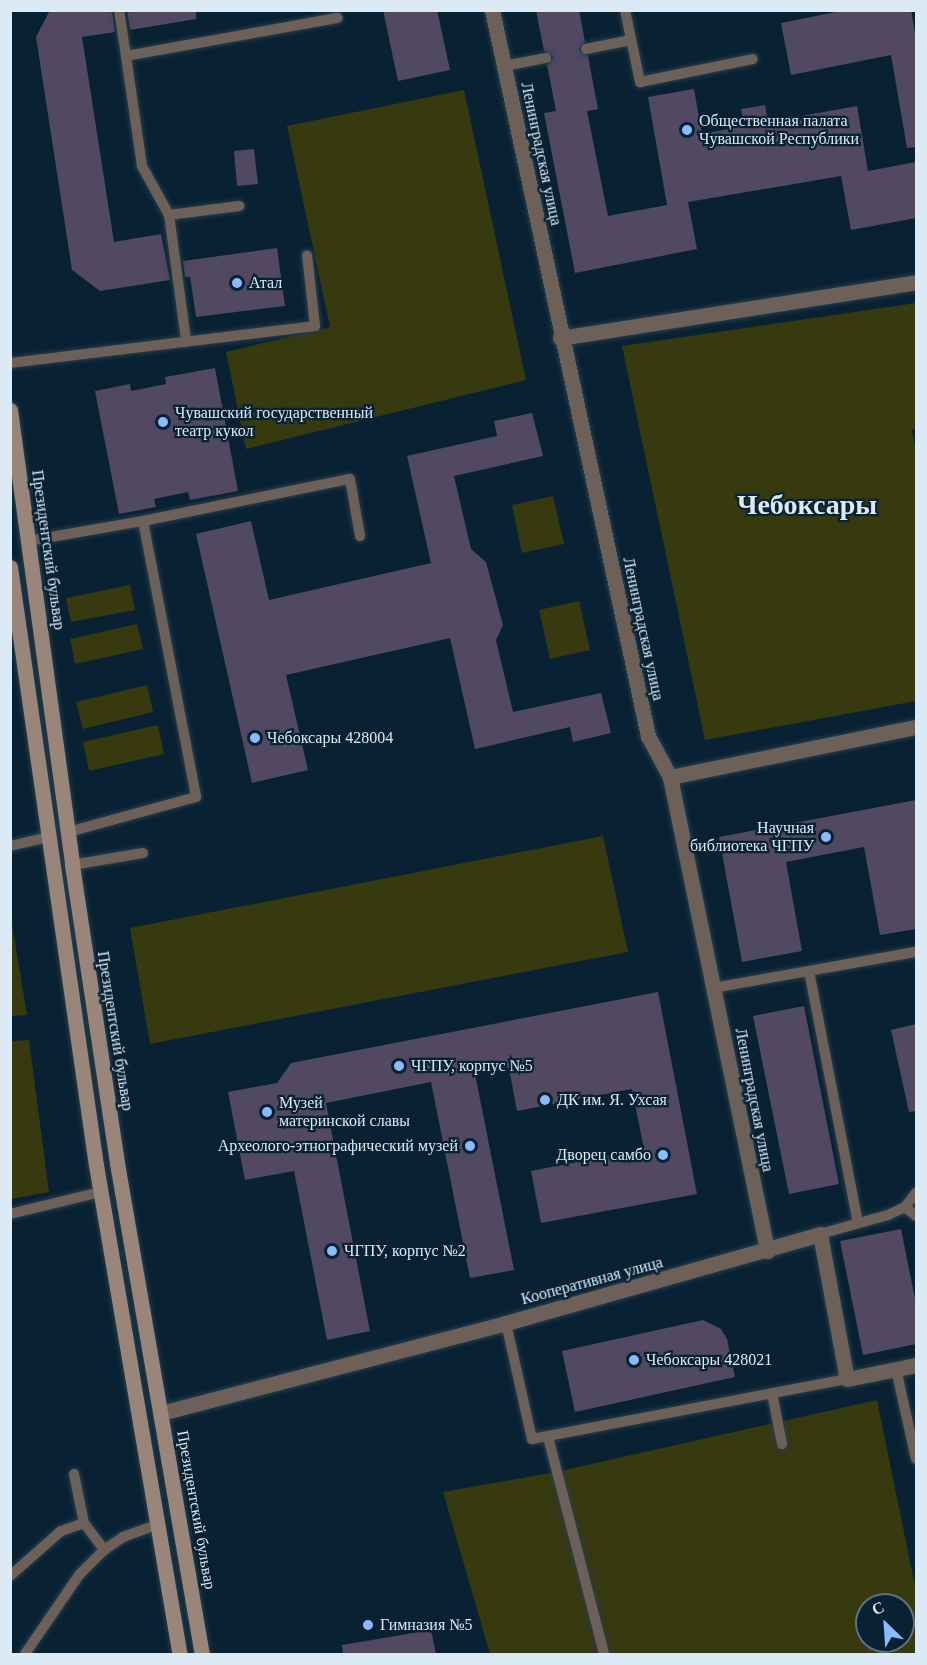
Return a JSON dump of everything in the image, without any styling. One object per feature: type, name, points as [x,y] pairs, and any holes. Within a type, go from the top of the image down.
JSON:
[{"type":"main road","name":"Президентский бульвар","points":[[10,410],[72,865],[122,1187],[202,1654]]},
{"type":"main road","points":[[10,567],[13,607],[100,1192],[180,1654]]},
{"type":"main road","points":[[13,607],[37,603]]},
{"type":"main road","points":[[48,837],[68,832]]},
{"type":"main road","points":[[100,1192],[122,1187]]},
{"type":"main road","points":[[140,1417],[161,1413]]},
{"type":"main road","points":[[158,1524],[179,1520]]},
{"type":"street","name":"Ленинградская улица","points":[[492,10],[648,736],[670,777],[766,1251]]},
{"type":"street","points":[[561,338],[916,282]]},
{"type":"street","points":[[670,777],[916,727]]},
{"type":"street","points":[[820,1234],[846,1379],[916,1365]]},
{"type":"street","name":"Кооперативная улица","points":[[161,1413],[506,1323],[820,1234]]},
{"type":"lane","points":[[119,10],[142,166],[169,215],[186,340]]},
{"type":"lane","points":[[625,10],[640,82],[753,59]]},
{"type":"lane","points":[[126,56],[338,18]]},
{"type":"lane","points":[[586,49],[631,40]]},
{"type":"lane","points":[[504,66],[546,58]]},
{"type":"lane","points":[[169,215],[239,206]]},
{"type":"lane","points":[[10,363],[315,326],[308,255]]},
{"type":"lane","points":[[28,541],[143,521],[350,479],[360,536]]},
{"type":"lane","points":[[68,832],[195,797],[143,521]]},
{"type":"lane","points":[[10,846],[48,837]]},
{"type":"lane","points":[[72,865],[143,853]]},
{"type":"lane","points":[[713,988],[916,952]]},
{"type":"lane","points":[[809,971],[858,1222]]},
{"type":"lane","points":[[10,1214],[100,1192]]},
{"type":"lane","points":[[820,1234],[905,1207],[916,1193]]},
{"type":"lane","points":[[905,1207],[916,1216]]},
{"type":"lane","points":[[506,1323],[532,1439],[846,1379]]},
{"type":"lane","points":[[896,1369],[916,1459]]},
{"type":"lane","points":[[772,1393],[782,1444]]},
{"type":"lane","points":[[548,1437],[604,1654]]},
{"type":"lane","points":[[74,1474],[84,1523],[104,1550]]},
{"type":"lane","points":[[10,1576],[61,1531],[84,1523]]},
{"type":"lane","points":[[25,1654],[79,1575],[104,1550],[123,1537],[158,1524]]},
{"type":"shaded area","points":[[464,90],[526,380],[246,449],[226,352],[330,327],[287,126]]},
{"type":"shaded area","points":[[916,303],[916,429],[912,430],[916,451],[916,701],[705,740],[622,346]]},
{"type":"shaded area","points":[[553,496],[564,544],[522,553],[512,505]]},
{"type":"shaded area","points":[[130,585],[135,610],[71,622],[66,598]]},
{"type":"shaded area","points":[[579,601],[590,650],[550,659],[539,610]]},
{"type":"shaded area","points":[[137,624],[143,649],[75,664],[70,639]]},
{"type":"shaded area","points":[[147,685],[153,712],[83,729],[76,702]]},
{"type":"shaded area","points":[[158,725],[164,754],[89,771],[83,742]]},
{"type":"shaded area","points":[[603,836],[628,952],[150,1044],[130,928]]},
{"type":"shaded area","points":[[10,912],[27,1015],[10,1016]]},
{"type":"shaded area","points":[[29,1040],[49,1192],[11,1199],[11,1041]]},
{"type":"shaded area","points":[[877,1400],[916,1591],[916,1654],[490,1654],[443,1492],[556,1472]]},
{"type":"building","points":[[50,10],[112,10],[115,32],[82,37],[114,242],[161,234],[170,280],[100,291],[72,270],[36,37]]},
{"type":"building","points":[[127,10],[196,10],[196,19],[130,30]]},
{"type":"building","points":[[383,10],[437,10],[450,70],[398,81]]},
{"type":"building","points":[[536,10],[579,10],[585,42],[579,50],[588,56],[598,109],[587,111],[608,216],[667,205],[648,97],[694,89],[702,134],[744,126],[741,109],[765,105],[768,122],[857,106],[868,171],[916,162],[916,218],[851,230],[841,176],[688,202],[697,249],[575,273],[544,113],[556,111],[547,65],[553,57],[544,51]]},
{"type":"building","points":[[846,10],[911,10],[916,38],[916,147],[907,148],[891,55],[791,75],[781,23]]},
{"type":"building","points":[[254,149],[258,184],[237,186],[234,151]]},
{"type":"building","name":"Атал","points":[[277,248],[285,306],[196,317],[190,277],[185,277],[183,261]]},
{"type":"building","name":"Чувашский государственный театр кукол","points":[[215,368],[238,491],[190,500],[188,492],[154,499],[156,507],[119,514],[95,391],[130,384],[131,391],[166,384],[165,377]]},
{"type":"building","points":[[532,413],[543,456],[454,476],[471,549],[486,562],[503,625],[496,640],[513,712],[601,693],[611,733],[573,742],[570,727],[475,749],[450,638],[286,675],[308,770],[252,783],[196,534],[251,521],[269,600],[431,563],[407,456],[497,436],[494,421]]},
{"type":"building","points":[[916,800],[916,929],[880,935],[864,847],[786,862],[802,951],[742,962],[719,837]]},
{"type":"building","points":[[658,992],[697,1194],[541,1223],[531,1171],[644,1149],[632,1089],[517,1111],[509,1068],[475,1074],[514,1270],[470,1278],[431,1082],[326,1103],[370,1331],[327,1340],[294,1171],[245,1180],[228,1092],[277,1083],[291,1063]]},
{"type":"building","points":[[804,1006],[839,1184],[789,1194],[753,1016]]},
{"type":"building","points":[[916,1024],[916,1111],[909,1112],[891,1030]]},
{"type":"building","points":[[901,1229],[916,1304],[916,1344],[863,1355],[840,1241]]},
{"type":"building","points":[[703,1320],[721,1329],[727,1339],[735,1377],[575,1412],[562,1351]]},
{"type":"building","points":[[431,1630],[436,1654],[343,1654],[342,1645]]},
{"type":"place","name":"Общественная палата Чувашской Республики","points":[[687,130]]},
{"type":"place","name":"Атал","points":[[237,283]]},
{"type":"place","name":"Чувашский государственный театр кукол","points":[[163,422]]},
{"type":"place","name":"Чебоксары 428004","points":[[255,738]]},
{"type":"place","name":"Научная библиотека ЧГПУ","points":[[826,837]]},
{"type":"place","name":"ЧГПУ, корпус №5","points":[[399,1066]]},
{"type":"place","name":"ДК им. Я. Ухсая","points":[[545,1100]]},
{"type":"place","name":"Музей материнской славы","points":[[267,1112]]},
{"type":"place","name":"Археолого-этнографический музей","points":[[470,1146]]},
{"type":"place","name":"Дворец самбо","points":[[663,1155]]},
{"type":"place","name":"ЧГПУ, корпус №2","points":[[332,1251]]},
{"type":"place","name":"Чебоксары 428021","points":[[634,1360]]},
{"type":"place","name":"Гимназия №5","points":[[368,1625]]},
{"type":"district","name":"Чебоксары","points":[[807,505]]}]
